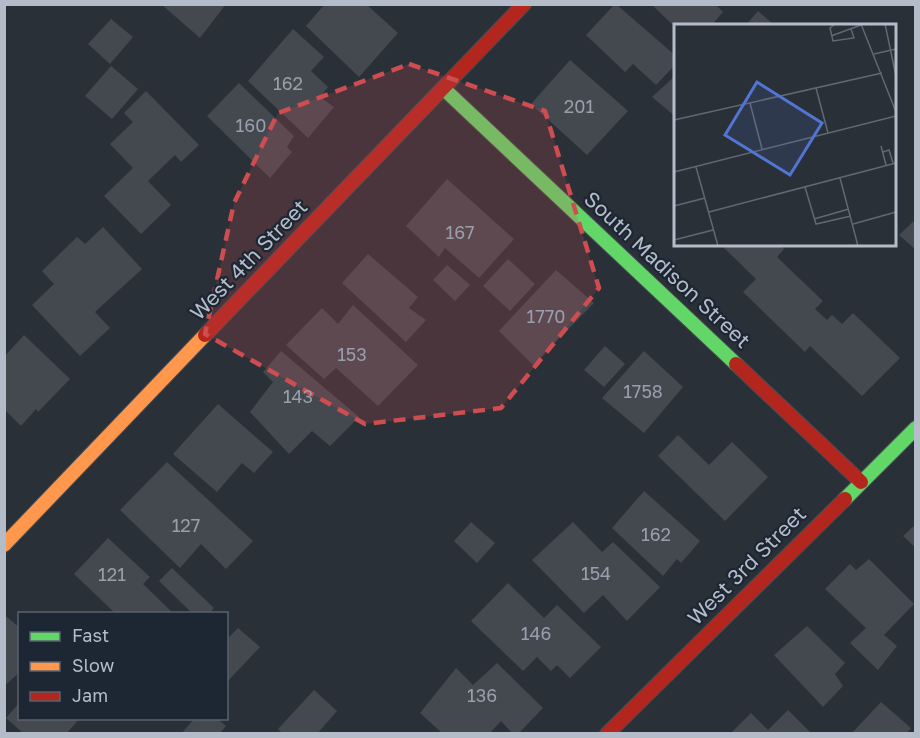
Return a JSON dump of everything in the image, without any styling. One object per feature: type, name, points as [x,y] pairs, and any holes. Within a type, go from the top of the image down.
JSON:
[{"type":"street","name":"West 4th Street","points":[[4,544],[524,4]]},
{"type":"street","name":"South Madison Street","points":[[444,89],[861,482]]},
{"type":"street","name":"West 3rd Street","points":[[607,734],[915,428]]},
{"type":"highlighted area","points":[[409,64],[545,111],[599,288],[501,408],[365,424],[205,334],[234,203],[278,113]]},
{"type":"building","points":[[161,4],[226,4],[200,38]]},
{"type":"building","points":[[651,4],[715,4],[723,12],[713,24],[674,24],[674,26]]},
{"type":"building","points":[[324,5],[367,5],[398,33],[359,77],[306,26]]},
{"type":"building","points":[[614,5],[617,5],[674,54],[674,66],[656,85],[633,64],[625,72],[586,35]]},
{"type":"building","points":[[758,11],[773,24],[747,24]]},
{"type":"building","points":[[111,19],[133,37],[110,64],[88,44]]},
{"type":"building","points":[[293,29],[324,57],[311,71],[328,87],[320,97],[334,107],[308,138],[248,81]]},
{"type":"building","points":[[570,60],[628,111],[587,155],[531,104]]},
{"type":"building","points":[[111,66],[138,89],[112,119],[85,96]]},
{"type":"building","points":[[674,77],[674,115],[652,97]]},
{"type":"building","points":[[239,83],[294,136],[287,147],[292,152],[270,178],[207,116]]},
{"type":"building","points":[[146,91],[199,145],[181,162],[175,155],[148,181],[171,205],[141,234],[104,196],[133,168],[110,144],[133,122],[124,113]]},
{"type":"building","points":[[447,179],[514,239],[479,278],[445,248],[439,257],[406,226]]},
{"type":"building","points":[[916,219],[916,250],[899,235]]},
{"type":"building","points":[[103,227],[142,269],[95,312],[110,328],[80,356],[32,305],[54,284],[42,271],[77,237],[85,244]]},
{"type":"building","points":[[722,246],[781,246],[784,249],[777,257],[823,301],[815,309],[827,320],[832,315],[842,324],[853,313],[900,358],[862,396],[810,346],[805,352],[743,292],[756,279]]},
{"type":"building","points":[[368,254],[418,297],[409,308],[426,320],[406,342],[342,283]]},
{"type":"building","points":[[508,259],[535,284],[510,311],[483,286]]},
{"type":"building","points":[[447,265],[470,285],[455,301],[433,280]]},
{"type":"building","points":[[556,270],[594,303],[533,365],[499,331]]},
{"type":"building","points":[[353,305],[418,365],[378,406],[336,368],[324,379],[286,345],[322,308],[338,324]]},
{"type":"building","points":[[24,335],[70,379],[38,412],[36,409],[21,426],[4,409],[4,357]]},
{"type":"building","points":[[605,346],[625,364],[604,387],[584,370]]},
{"type":"building","points":[[281,351],[359,417],[330,446],[312,431],[289,454],[250,412],[273,382],[263,372]]},
{"type":"building","points":[[644,351],[683,387],[644,433],[602,398]]},
{"type":"building","points":[[218,404],[273,452],[254,473],[242,463],[217,492],[173,454]]},
{"type":"building","points":[[678,435],[709,465],[732,442],[768,477],[725,521],[658,456]]},
{"type":"building","points":[[167,462],[253,541],[226,569],[201,544],[180,568],[120,510]]},
{"type":"building","points":[[644,491],[700,541],[681,563],[677,559],[663,576],[612,528]]},
{"type":"building","points":[[471,522],[495,543],[477,563],[454,541]]},
{"type":"building","points":[[573,522],[602,552],[613,542],[660,587],[627,621],[603,595],[584,613],[532,560]]},
{"type":"building","points":[[916,524],[916,548],[903,536]]},
{"type":"building","points":[[108,538],[150,577],[143,584],[172,612],[114,612],[74,574]]},
{"type":"building","points":[[869,559],[914,604],[884,635],[897,646],[878,670],[850,643],[866,628],[825,589],[850,564],[856,570]]},
{"type":"building","points":[[172,568],[214,608],[211,612],[191,612],[159,581]]},
{"type":"building","points":[[508,583],[544,618],[557,605],[601,647],[570,678],[557,665],[551,671],[537,657],[523,671],[471,621]]},
{"type":"building","points":[[7,617],[18,626],[18,674],[4,686],[4,619]]},
{"type":"building","points":[[807,626],[845,663],[835,674],[843,686],[823,707],[774,655]]},
{"type":"building","points":[[238,628],[260,647],[228,681],[228,638]]},
{"type":"building","points":[[497,663],[543,708],[518,734],[513,734],[501,721],[489,734],[443,734],[420,713],[456,668],[473,685]]},
{"type":"building","points":[[314,690],[337,711],[317,734],[283,734],[278,729]]},
{"type":"building","points":[[881,702],[911,728],[906,734],[851,734]]},
{"type":"building","points":[[18,704],[18,720],[78,720],[66,734],[24,734],[6,718]]},
{"type":"building","points":[[788,710],[812,734],[730,734],[751,713],[768,730]]},
{"type":"building","points":[[193,720],[219,720],[226,726],[219,734],[181,734]]},
{"type":"traffic: fast","points":[[444,89],[736,364]]},
{"type":"traffic: fast","points":[[845,499],[916,428]]},
{"type":"traffic: slow","points":[[4,545],[205,335]]},
{"type":"traffic: jam","points":[[205,335],[524,4]]},
{"type":"traffic: jam","points":[[736,364],[861,482]]},
{"type":"traffic: jam","points":[[607,734],[845,499]]}]
